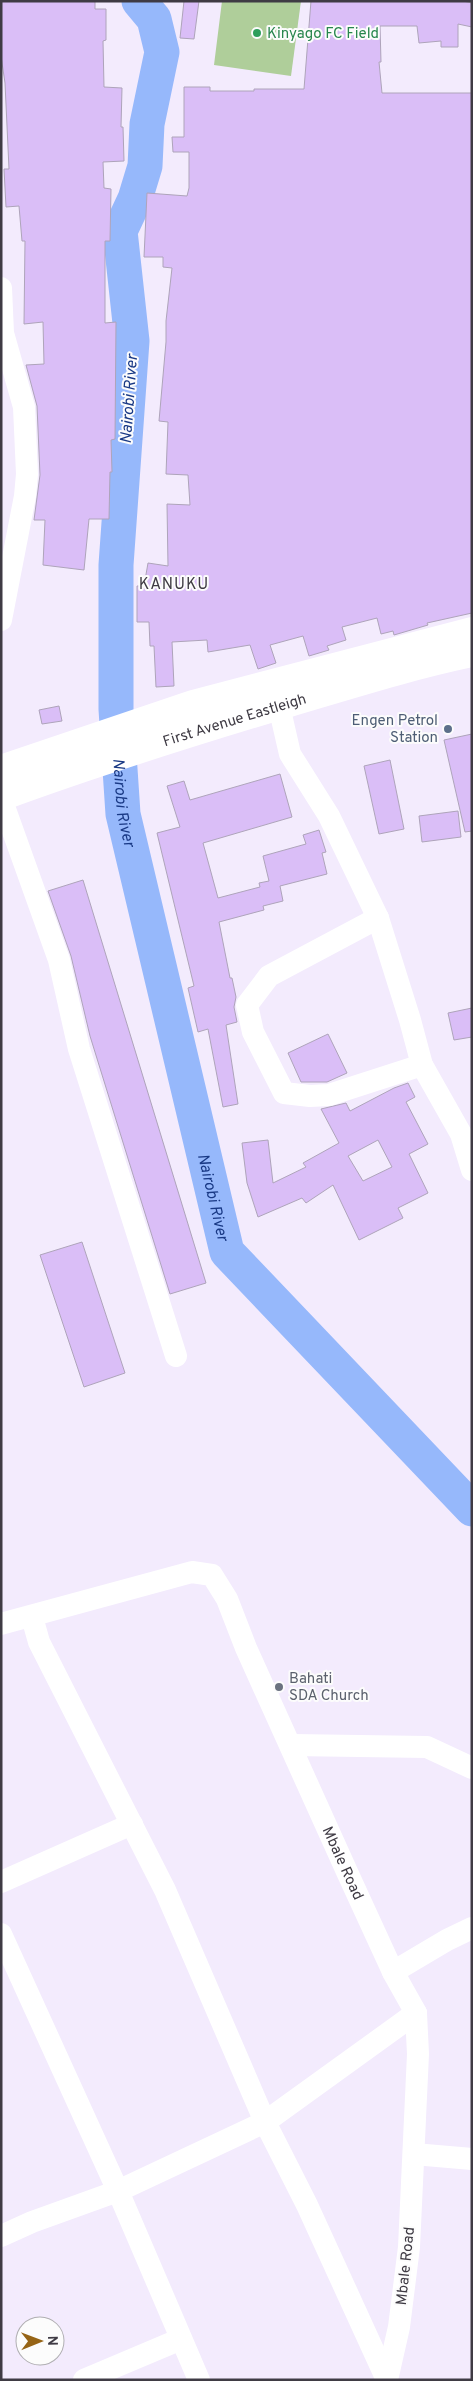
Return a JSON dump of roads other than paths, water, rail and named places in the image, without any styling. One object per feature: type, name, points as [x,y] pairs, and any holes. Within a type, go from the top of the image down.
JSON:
[{"type":"main road","name":"First Avenue Eastleigh","points":[[162,729],[193,704],[472,631]]},
{"type":"main road","name":"First Avenue Eastleigh","points":[[1,769],[99,749],[162,729],[279,706],[472,653]]},
{"type":"main road","name":"First Avenue Eastleigh","points":[[1,798],[99,749]]},
{"type":"street","points":[[1,288],[3,333],[24,406],[27,474],[25,496],[1,620]]},
{"type":"street","points":[[279,706],[290,754],[329,816],[378,918],[422,1065],[461,1134],[472,1170]]},
{"type":"street","points":[[1,798],[58,960],[79,1050],[176,1356]]},
{"type":"street","points":[[378,918],[269,976],[247,1005],[253,1032],[284,1093],[310,1096],[329,1095],[422,1065]]},
{"type":"street","name":"Mbale Road","points":[[1,1624],[192,1572],[212,1575],[227,1598],[246,1648],[292,1745],[393,1972],[416,2013],[418,2054],[408,2256],[399,2328],[387,2380]]},
{"type":"street","points":[[32,1617],[39,1642],[165,1890],[265,2122],[307,2205],[387,2380]]},
{"type":"street","points":[[292,1745],[428,1747],[472,1768]]},
{"type":"street","points":[[1,1882],[132,1824]]},
{"type":"street","points":[[393,1972],[447,1940],[472,1928]]},
{"type":"street","points":[[1,1934],[118,2191],[199,2380]]},
{"type":"street","points":[[1,2236],[32,2222],[118,2191],[265,2122],[416,2013]]},
{"type":"street","points":[[414,2154],[472,2159]]},
{"type":"street","points":[[84,2380],[181,2339]]},
{"type":"waterway","name":"Nairobi River","points":[[139,1],[154,19],[162,52],[147,124],[145,166],[135,199],[120,231],[132,341],[116,565],[116,709],[123,814],[227,1252],[472,1509]]},
{"type":"place","name":"Kinyago FC Field","points":[[257,33]]},
{"type":"place","name":"Engen Petrol Station","points":[[448,729]]},
{"type":"place","name":"Bahati SDA Church","points":[[279,1687]]},
{"type":"district","name":"KANUKU","points":[[174,583]]}]
